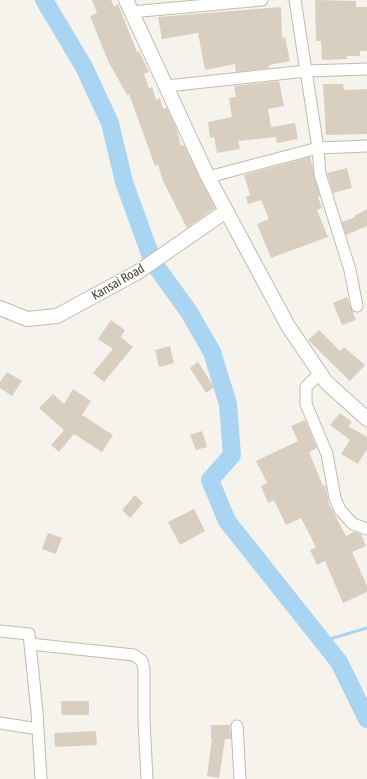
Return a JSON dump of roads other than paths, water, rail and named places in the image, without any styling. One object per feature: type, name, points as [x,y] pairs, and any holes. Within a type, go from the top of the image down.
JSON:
[{"type":"street","points":[[262,0],[128,6],[167,86],[208,177],[288,326],[326,382],[367,419]]},
{"type":"street","points":[[295,0],[318,148],[320,174],[350,270],[357,306]]},
{"type":"street","points":[[167,86],[306,71],[367,69]]},
{"type":"street","points":[[208,177],[318,148],[367,146]]},
{"type":"street","name":"Kansai Road","points":[[0,308],[27,319],[57,316],[138,272],[226,211]]},
{"type":"street","points":[[320,373],[306,387],[306,404],[327,454],[335,498],[340,510],[353,524],[367,530]]},
{"type":"street","points":[[0,630],[29,634],[41,779]]},
{"type":"street","points":[[30,644],[134,655],[142,661],[144,670],[144,720],[148,779]]},
{"type":"street","points":[[0,723],[38,729]]},
{"type":"street","points":[[237,726],[240,779]]},
{"type":"waterway","points":[[44,0],[84,67],[110,123],[124,182],[153,262],[189,312],[212,352],[228,404],[232,455],[210,480],[227,521],[339,662],[367,719]]},
{"type":"waterway","points":[[323,641],[367,628]]}]
